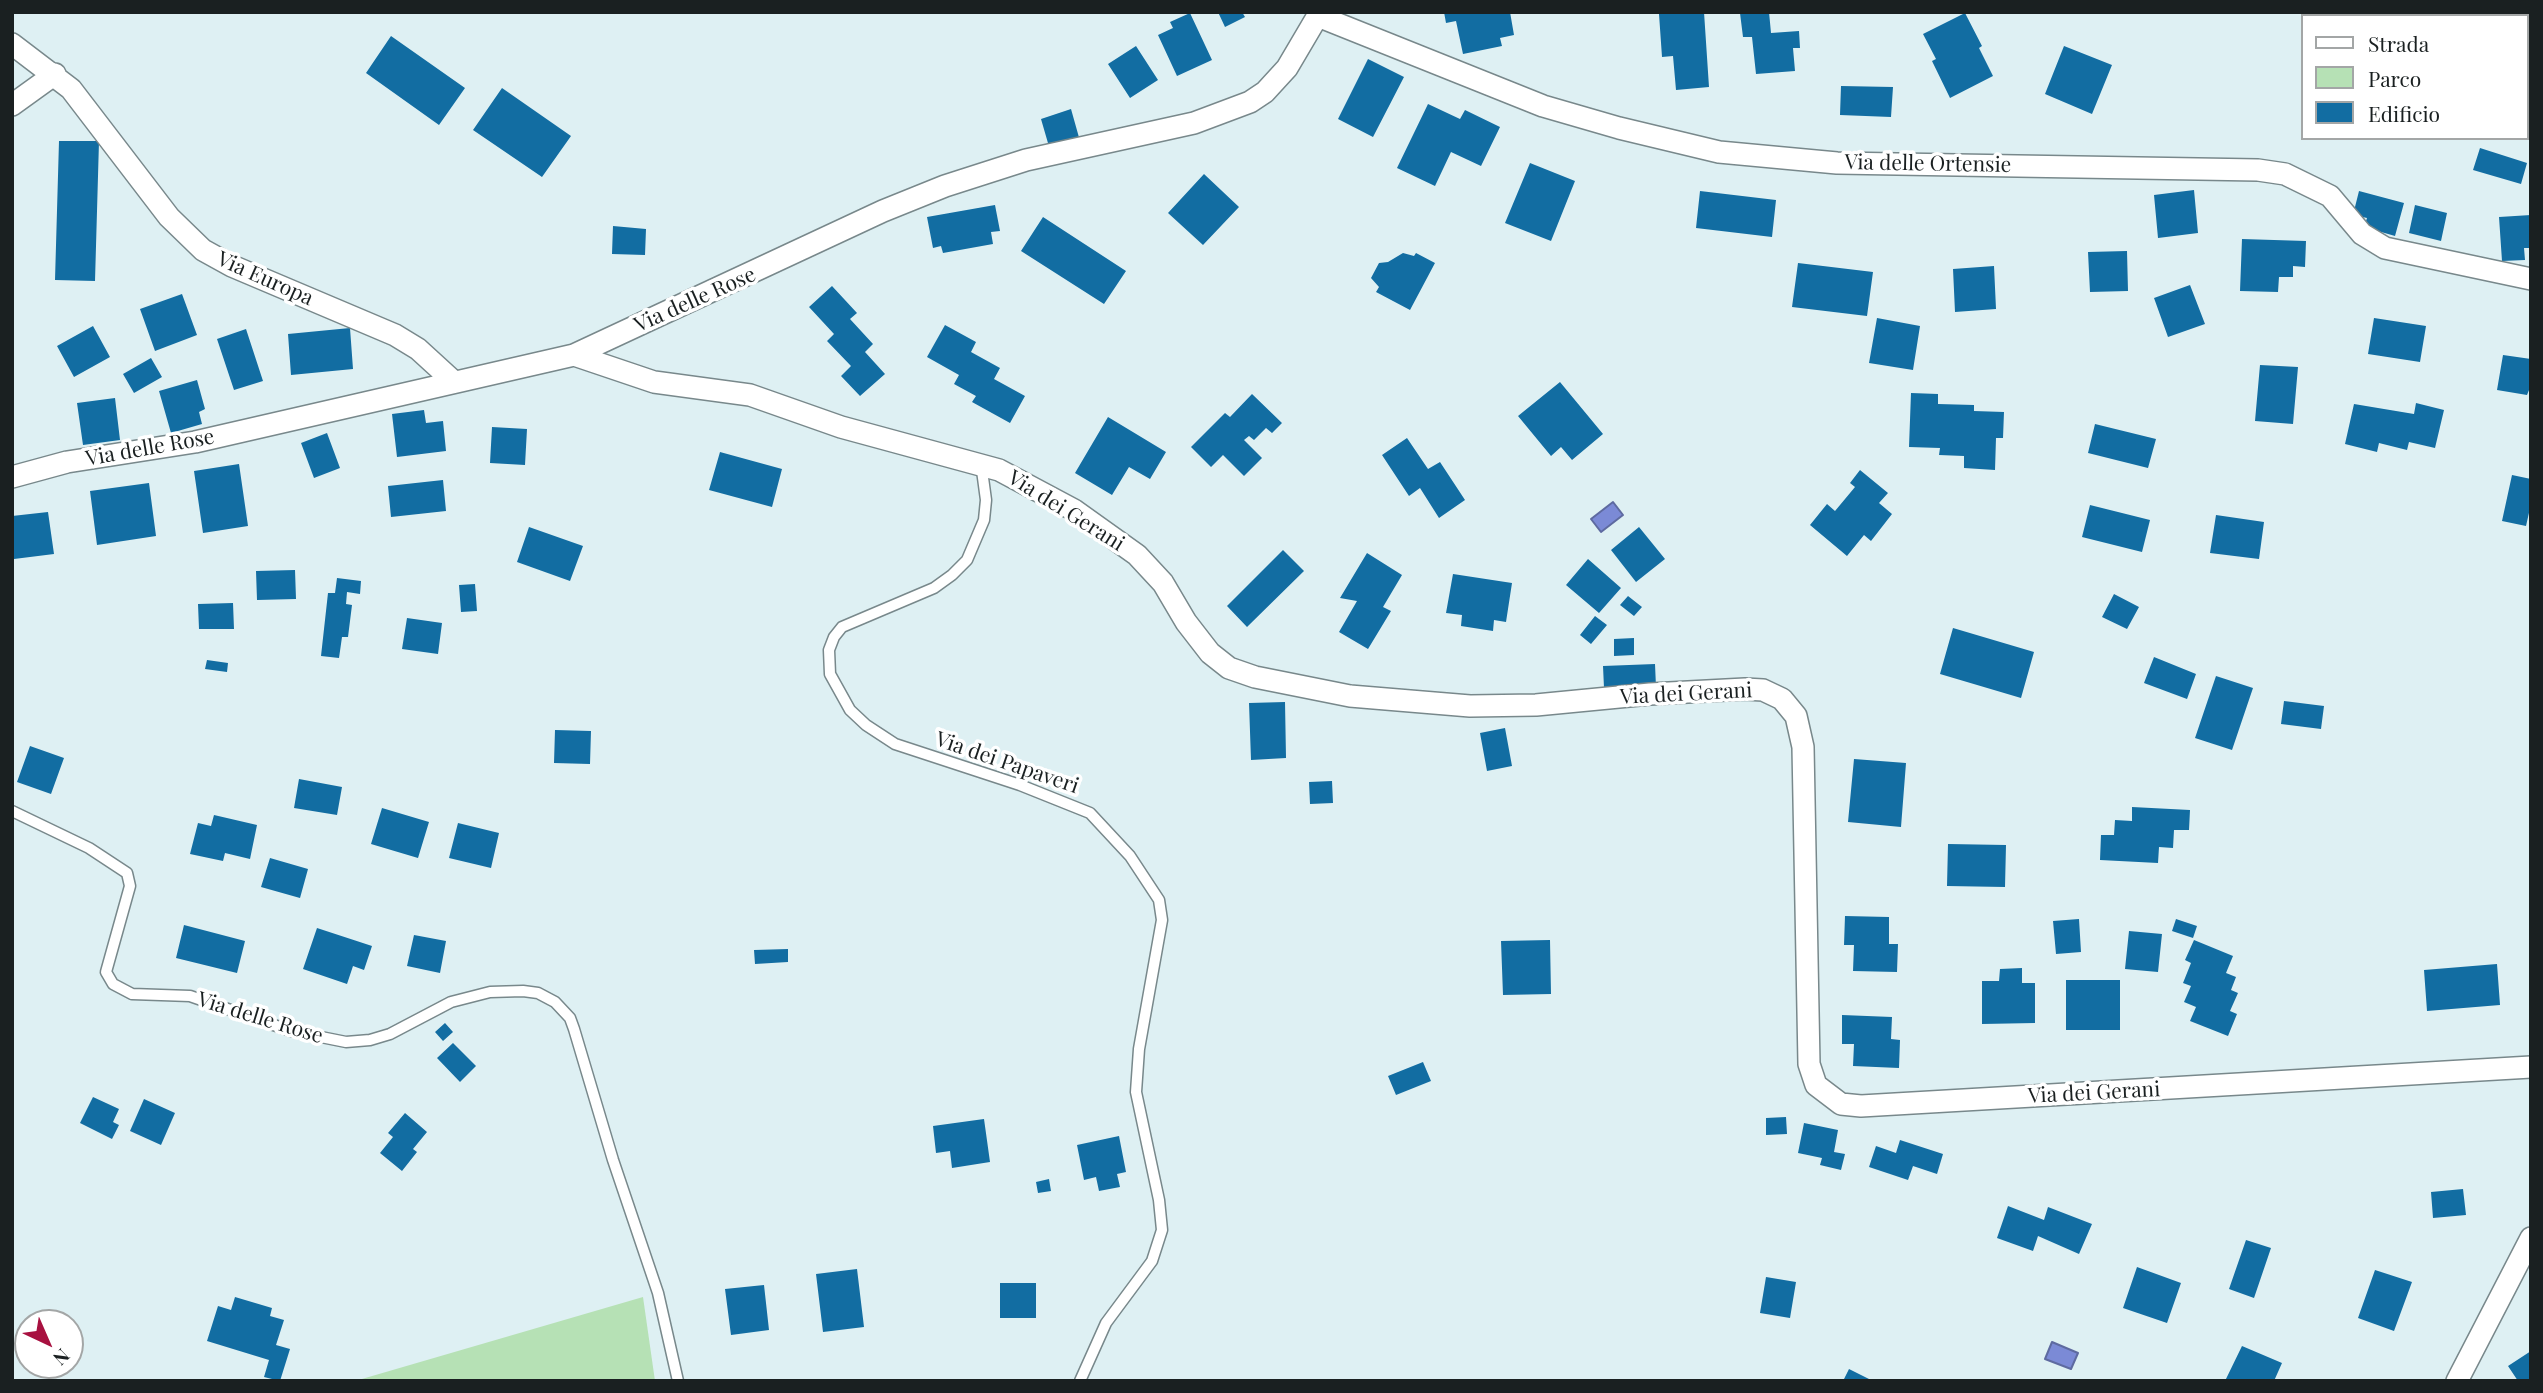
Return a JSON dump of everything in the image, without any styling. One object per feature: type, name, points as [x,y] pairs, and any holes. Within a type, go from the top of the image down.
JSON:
[{"type":"street","name":"Via delle Ortensie","points":[[1319,14],[1543,106],[1628,131],[1719,152],[1837,163],[2134,167],[2285,174],[2329,197],[2362,234],[2385,248],[2531,279]]},
{"type":"street","name":"Via delle Rose","points":[[12,477],[68,462],[195,442],[573,355],[933,190],[1026,160],[1194,123],[1250,102],[1265,92],[1287,68],[1319,14]]},
{"type":"street","name":"Via Europa","points":[[12,44],[55,74],[78,96],[169,217],[203,250],[232,267],[395,335],[418,349],[453,382]]},
{"type":"street","points":[[12,105],[55,74]]},
{"type":"street","name":"Via dei Gerani","points":[[573,355],[640,379],[740,393],[830,424],[981,463],[1066,506],[1129,549],[1163,583],[1191,629],[1210,653],[1230,668],[1255,677],[1350,696],[1484,706],[1724,690],[1762,690],[1782,699],[1796,716],[1804,757],[1809,1064],[1816,1085],[1841,1104],[1861,1107],[2531,1067]]},
{"type":"street","points":[[2457,1381],[2531,1238]]},
{"type":"lane","name":"Via dei Papaveri","points":[[981,463],[984,520],[967,560],[952,575],[934,587],[842,627],[829,650],[830,674],[850,710],[866,725],[895,744],[1038,791],[1090,813],[1130,856],[1159,900],[1163,920],[1139,1049],[1136,1092],[1159,1200],[1162,1230],[1152,1261],[1106,1322],[1080,1381]]},
{"type":"lane","name":"Via delle Rose","points":[[12,811],[89,848],[127,873],[130,886],[106,972],[113,984],[132,994],[190,996],[291,1031],[346,1042],[390,1034],[451,1002],[490,992],[531,992],[555,1002],[570,1018],[574,1028],[613,1160],[666,1321],[678,1381]]},
{"type":"green space","points":[[643,1297],[655,1381],[355,1381]]},
{"type":"water","points":[[1613,502],[1623,515],[1601,532],[1591,519]]},
{"type":"water","points":[[2052,1342],[2078,1353],[2071,1369],[2045,1359]]},
{"type":"building","points":[[1218,12],[1242,12],[1245,17],[1225,27]]},
{"type":"building","points":[[1444,12],[1510,12],[1514,35],[1500,38],[1502,46],[1463,54],[1456,21],[1446,23]]},
{"type":"building","points":[[1704,12],[1709,87],[1676,90],[1673,56],[1662,57],[1659,14]]},
{"type":"building","points":[[1769,12],[1771,33],[1799,31],[1800,48],[1793,48],[1795,71],[1756,74],[1752,37],[1743,37],[1740,13]]},
{"type":"building","points":[[2327,12],[2380,12],[2344,14]]},
{"type":"building","points":[[2452,12],[2484,12],[2462,14]]},
{"type":"building","points":[[1190,13],[1212,60],[1177,76],[1158,35],[1173,28],[1170,22]]},
{"type":"building","points":[[1965,13],[1982,46],[1979,48],[1993,76],[1950,98],[1932,61],[1936,59],[1923,34]]},
{"type":"building","points":[[391,36],[465,88],[439,125],[366,73]]},
{"type":"building","points":[[1136,46],[1158,80],[1130,98],[1108,64]]},
{"type":"building","points":[[2064,46],[2112,65],[2092,114],[2045,94]]},
{"type":"building","points":[[1368,59],[1404,77],[1373,137],[1338,119]]},
{"type":"building","points":[[1841,86],[1893,87],[1891,117],[1840,115]]},
{"type":"building","points":[[502,88],[571,136],[542,177],[473,130]]},
{"type":"building","points":[[1428,104],[1460,119],[1465,110],[1500,127],[1481,166],[1451,152],[1435,186],[1397,168]]},
{"type":"building","points":[[1071,109],[1080,141],[1050,150],[1041,119]]},
{"type":"building","points":[[59,141],[99,141],[95,281],[55,280]]},
{"type":"building","points":[[2480,148],[2527,163],[2521,184],[2473,170]]},
{"type":"building","points":[[1530,163],[1575,181],[1551,241],[1505,223]]},
{"type":"building","points":[[1204,174],[1239,207],[1203,245],[1168,213]]},
{"type":"building","points":[[2194,190],[2198,233],[2158,238],[2154,195]]},
{"type":"building","points":[[1700,191],[1776,200],[1772,237],[1696,228]]},
{"type":"building","points":[[2359,191],[2404,203],[2395,236],[2364,227],[2367,218],[2353,215]]},
{"type":"building","points":[[995,205],[1000,231],[991,232],[993,244],[943,253],[941,246],[933,248],[927,217]]},
{"type":"building","points":[[2415,205],[2447,213],[2441,241],[2409,233]]},
{"type":"building","points":[[2531,215],[2531,248],[2524,248],[2525,260],[2502,261],[2499,217]]},
{"type":"building","points":[[1043,217],[1126,271],[1104,304],[1021,251]]},
{"type":"building","points":[[613,226],[646,229],[645,255],[612,254]]},
{"type":"building","points":[[2242,239],[2306,241],[2305,267],[2293,266],[2293,277],[2279,277],[2278,292],[2240,291]]},
{"type":"building","points":[[2127,251],[2128,291],[2090,292],[2088,252]]},
{"type":"building","points":[[1403,253],[1414,256],[1416,253],[1435,263],[1410,310],[1376,292],[1379,287],[1371,278],[1379,263],[1388,262]]},
{"type":"building","points":[[1798,263],[1873,272],[1867,316],[1792,307]]},
{"type":"building","points":[[1994,266],[1996,309],[1955,312],[1953,269]]},
{"type":"building","points":[[2190,285],[2205,324],[2168,337],[2154,298]]},
{"type":"building","points":[[832,286],[857,313],[850,319],[873,344],[865,352],[885,374],[860,396],[841,376],[851,366],[827,341],[834,334],[809,307]]},
{"type":"building","points":[[182,294],[197,335],[155,351],[140,309]]},
{"type":"building","points":[[1877,318],[1920,326],[1913,370],[1869,363]]},
{"type":"building","points":[[2374,318],[2426,326],[2420,362],[2368,354]]},
{"type":"building","points":[[945,325],[976,342],[971,352],[1000,368],[994,379],[1025,396],[1010,423],[972,402],[976,396],[954,384],[959,375],[927,357]]},
{"type":"building","points":[[93,326],[110,357],[74,377],[57,346]]},
{"type":"building","points":[[350,328],[353,369],[291,375],[288,334]]},
{"type":"building","points":[[246,329],[263,381],[234,390],[217,339]]},
{"type":"building","points":[[2503,355],[2531,359],[2531,385],[2527,395],[2497,390]]},
{"type":"building","points":[[151,358],[162,377],[134,393],[123,374]]},
{"type":"building","points":[[2260,365],[2298,367],[2293,424],[2255,421]]},
{"type":"building","points":[[197,380],[205,409],[199,412],[202,424],[171,433],[159,391]]},
{"type":"building","points":[[1560,382],[1603,434],[1572,460],[1561,447],[1551,456],[1518,416]]},
{"type":"building","points":[[1911,393],[1938,394],[1938,404],[1974,405],[1974,411],[2004,412],[2003,438],[1996,438],[1995,470],[1964,468],[1964,456],[1939,455],[1940,448],[1909,447]]},
{"type":"building","points":[[1252,394],[1282,423],[1272,433],[1266,428],[1254,440],[1249,436],[1244,440],[1262,458],[1244,476],[1223,455],[1211,467],[1191,447],[1225,413],[1230,417]]},
{"type":"building","points":[[115,398],[120,440],[83,445],[77,403]]},
{"type":"building","points":[[2416,403],[2444,410],[2435,448],[2409,442],[2407,450],[2379,443],[2377,452],[2345,444],[2354,404],[2414,414]]},
{"type":"building","points":[[424,410],[426,423],[443,421],[446,451],[397,457],[392,414]]},
{"type":"building","points":[[1108,417],[1166,452],[1150,479],[1129,467],[1112,495],[1075,473]]},
{"type":"building","points":[[2095,424],[2156,439],[2148,468],[2088,453]]},
{"type":"building","points":[[492,427],[527,429],[525,465],[490,463]]},
{"type":"building","points":[[327,433],[340,468],[314,478],[301,443]]},
{"type":"building","points":[[1407,438],[1428,469],[1440,462],[1465,500],[1439,518],[1420,488],[1409,496],[1382,455]]},
{"type":"building","points":[[720,452],[782,469],[772,507],[709,490]]},
{"type":"building","points":[[239,464],[248,526],[203,533],[194,471]]},
{"type":"building","points":[[1860,470],[1888,493],[1879,503],[1892,514],[1871,541],[1864,535],[1847,556],[1810,525],[1827,504],[1835,511],[1855,487],[1850,483]]},
{"type":"building","points":[[2512,475],[2531,479],[2531,504],[2526,526],[2502,521]]},
{"type":"building","points":[[443,480],[446,511],[391,517],[388,486]]},
{"type":"building","points":[[149,483],[156,536],[97,545],[90,491]]},
{"type":"building","points":[[2090,505],[2150,520],[2142,552],[2082,537]]},
{"type":"building","points":[[48,512],[54,554],[14,559],[12,516]]},
{"type":"building","points":[[2216,515],[2264,522],[2259,559],[2210,553]]},
{"type":"building","points":[[529,527],[583,546],[570,581],[517,562]]},
{"type":"building","points":[[1639,527],[1665,559],[1636,582],[1611,550]]},
{"type":"building","points":[[1283,550],[1304,571],[1247,627],[1227,606]]},
{"type":"building","points":[[1367,553],[1402,575],[1383,607],[1391,611],[1368,649],[1339,632],[1357,601],[1340,598]]},
{"type":"building","points":[[1588,559],[1621,588],[1599,613],[1566,585]]},
{"type":"building","points":[[295,570],[296,599],[257,600],[256,571]]},
{"type":"building","points":[[1453,574],[1512,583],[1506,622],[1494,620],[1493,631],[1461,626],[1462,615],[1446,613]]},
{"type":"building","points":[[337,578],[361,581],[360,594],[347,592],[346,604],[352,605],[348,637],[342,637],[339,658],[321,656],[328,593],[335,593]]},
{"type":"building","points":[[475,584],[477,611],[461,612],[459,585]]},
{"type":"building","points":[[2114,594],[2139,607],[2127,629],[2102,617]]},
{"type":"building","points":[[1628,596],[1642,607],[1634,616],[1620,605]]},
{"type":"building","points":[[233,603],[234,629],[199,629],[198,604]]},
{"type":"building","points":[[1595,616],[1607,625],[1591,644],[1580,635]]},
{"type":"building","points":[[407,618],[442,623],[438,654],[402,649]]},
{"type":"building","points":[[1953,628],[2034,652],[2021,698],[1940,674]]},
{"type":"building","points":[[1634,638],[1634,655],[1614,656],[1614,639]]},
{"type":"building","points":[[2154,657],[2196,674],[2187,699],[2144,683]]},
{"type":"building","points":[[207,660],[228,663],[227,672],[205,669]]},
{"type":"building","points":[[1655,664],[1656,687],[1604,688],[1603,666]]},
{"type":"building","points":[[2216,676],[2253,688],[2232,750],[2195,738]]},
{"type":"building","points":[[2284,701],[2324,706],[2321,729],[2281,724]]},
{"type":"building","points":[[1285,702],[1286,758],[1251,760],[1249,703]]},
{"type":"building","points":[[1505,728],[1512,766],[1487,771],[1480,733]]},
{"type":"building","points":[[555,730],[591,731],[590,764],[554,763]]},
{"type":"building","points":[[30,746],[64,758],[51,794],[17,782]]},
{"type":"building","points":[[1854,759],[1906,763],[1901,827],[1848,822]]},
{"type":"building","points":[[299,779],[342,787],[337,815],[294,808]]},
{"type":"building","points":[[1332,781],[1333,803],[1310,804],[1309,782]]},
{"type":"building","points":[[2132,807],[2190,810],[2189,830],[2174,830],[2173,848],[2159,847],[2158,863],[2100,860],[2101,835],[2114,835],[2115,820],[2132,821]]},
{"type":"building","points":[[382,808],[429,822],[418,858],[371,844]]},
{"type":"building","points":[[214,815],[257,825],[250,859],[225,853],[223,861],[190,854],[198,823],[211,826]]},
{"type":"building","points":[[458,823],[499,833],[491,868],[449,858]]},
{"type":"building","points":[[1948,844],[2006,845],[2005,887],[1947,886]]},
{"type":"building","points":[[270,858],[308,869],[300,898],[261,887]]},
{"type":"building","points":[[1845,916],[1889,917],[1889,944],[1898,944],[1897,972],[1853,971],[1854,945],[1844,945]]},
{"type":"building","points":[[2079,919],[2081,952],[2056,954],[2053,921]]},
{"type":"building","points":[[2176,919],[2197,926],[2193,938],[2172,931]]},
{"type":"building","points":[[184,925],[245,941],[237,973],[176,958]]},
{"type":"building","points":[[317,928],[372,946],[364,970],[353,966],[347,984],[303,969]]},
{"type":"building","points":[[2129,931],[2162,934],[2158,972],[2125,969]]},
{"type":"building","points":[[414,935],[446,941],[440,973],[407,966]]},
{"type":"building","points":[[1550,940],[1551,994],[1503,995],[1501,941]]},
{"type":"building","points":[[2194,940],[2233,956],[2226,973],[2236,977],[2231,990],[2238,993],[2230,1011],[2237,1014],[2228,1036],[2190,1021],[2196,1007],[2184,1002],[2191,986],[2183,983],[2191,963],[2185,960]]},
{"type":"building","points":[[788,949],[788,962],[755,964],[754,950]]},
{"type":"building","points":[[2497,964],[2500,1005],[2427,1011],[2424,970]]},
{"type":"building","points":[[2022,968],[2022,983],[2035,983],[2035,1023],[1982,1024],[1982,981],[1999,981],[2000,969]]},
{"type":"building","points":[[2066,980],[2120,980],[2120,1030],[2066,1030]]},
{"type":"building","points":[[1842,1015],[1892,1017],[1891,1039],[1900,1040],[1899,1068],[1853,1066],[1854,1044],[1842,1044]]},
{"type":"building","points":[[445,1023],[453,1032],[443,1041],[435,1032]]},
{"type":"building","points":[[453,1043],[476,1066],[460,1082],[437,1058]]},
{"type":"building","points":[[1423,1062],[1431,1081],[1396,1095],[1388,1076]]},
{"type":"building","points":[[93,1097],[119,1109],[113,1122],[119,1125],[112,1139],[80,1123]]},
{"type":"building","points":[[144,1099],[175,1113],[161,1145],[130,1131]]},
{"type":"building","points":[[405,1113],[427,1132],[413,1149],[417,1152],[402,1171],[380,1153],[393,1137],[388,1133]]},
{"type":"building","points":[[1786,1117],[1787,1134],[1766,1135],[1766,1118]]},
{"type":"building","points":[[984,1119],[990,1162],[952,1168],[950,1151],[936,1153],[933,1126]]},
{"type":"building","points":[[1804,1123],[1838,1130],[1834,1152],[1845,1154],[1841,1170],[1820,1165],[1822,1158],[1798,1153]]},
{"type":"building","points":[[1119,1136],[1126,1172],[1117,1174],[1120,1187],[1099,1191],[1096,1177],[1084,1180],[1077,1145]]},
{"type":"building","points":[[1900,1140],[1943,1154],[1937,1174],[1913,1166],[1908,1180],[1869,1167],[1876,1146],[1896,1153]]},
{"type":"building","points":[[1049,1179],[1051,1191],[1038,1193],[1036,1182]]},
{"type":"building","points":[[2463,1189],[2466,1215],[2433,1218],[2431,1192]]},
{"type":"building","points":[[2008,1206],[2044,1220],[2048,1207],[2092,1224],[2079,1254],[2038,1236],[2033,1251],[1997,1238]]},
{"type":"building","points":[[2246,1240],[2271,1248],[2254,1298],[2229,1289]]},
{"type":"building","points":[[2137,1267],[2181,1283],[2167,1323],[2123,1308]]},
{"type":"building","points":[[857,1269],[864,1327],[823,1332],[816,1274]]},
{"type":"building","points":[[2375,1270],[2412,1282],[2394,1331],[2358,1318]]},
{"type":"building","points":[[1766,1277],[1796,1282],[1790,1318],[1760,1313]]},
{"type":"building","points":[[1000,1283],[1036,1283],[1036,1318],[1000,1318]]},
{"type":"building","points":[[764,1285],[769,1330],[731,1335],[725,1289]]},
{"type":"building","points":[[235,1297],[272,1308],[270,1316],[284,1320],[276,1345],[290,1349],[280,1381],[264,1377],[269,1360],[207,1341],[218,1306],[231,1310]]},
{"type":"building","points":[[2242,1346],[2282,1363],[2274,1381],[2225,1381]]},
{"type":"building","points":[[2531,1351],[2531,1381],[2518,1381],[2508,1366]]},
{"type":"building","points":[[1849,1369],[1873,1381],[1843,1381]]}]
